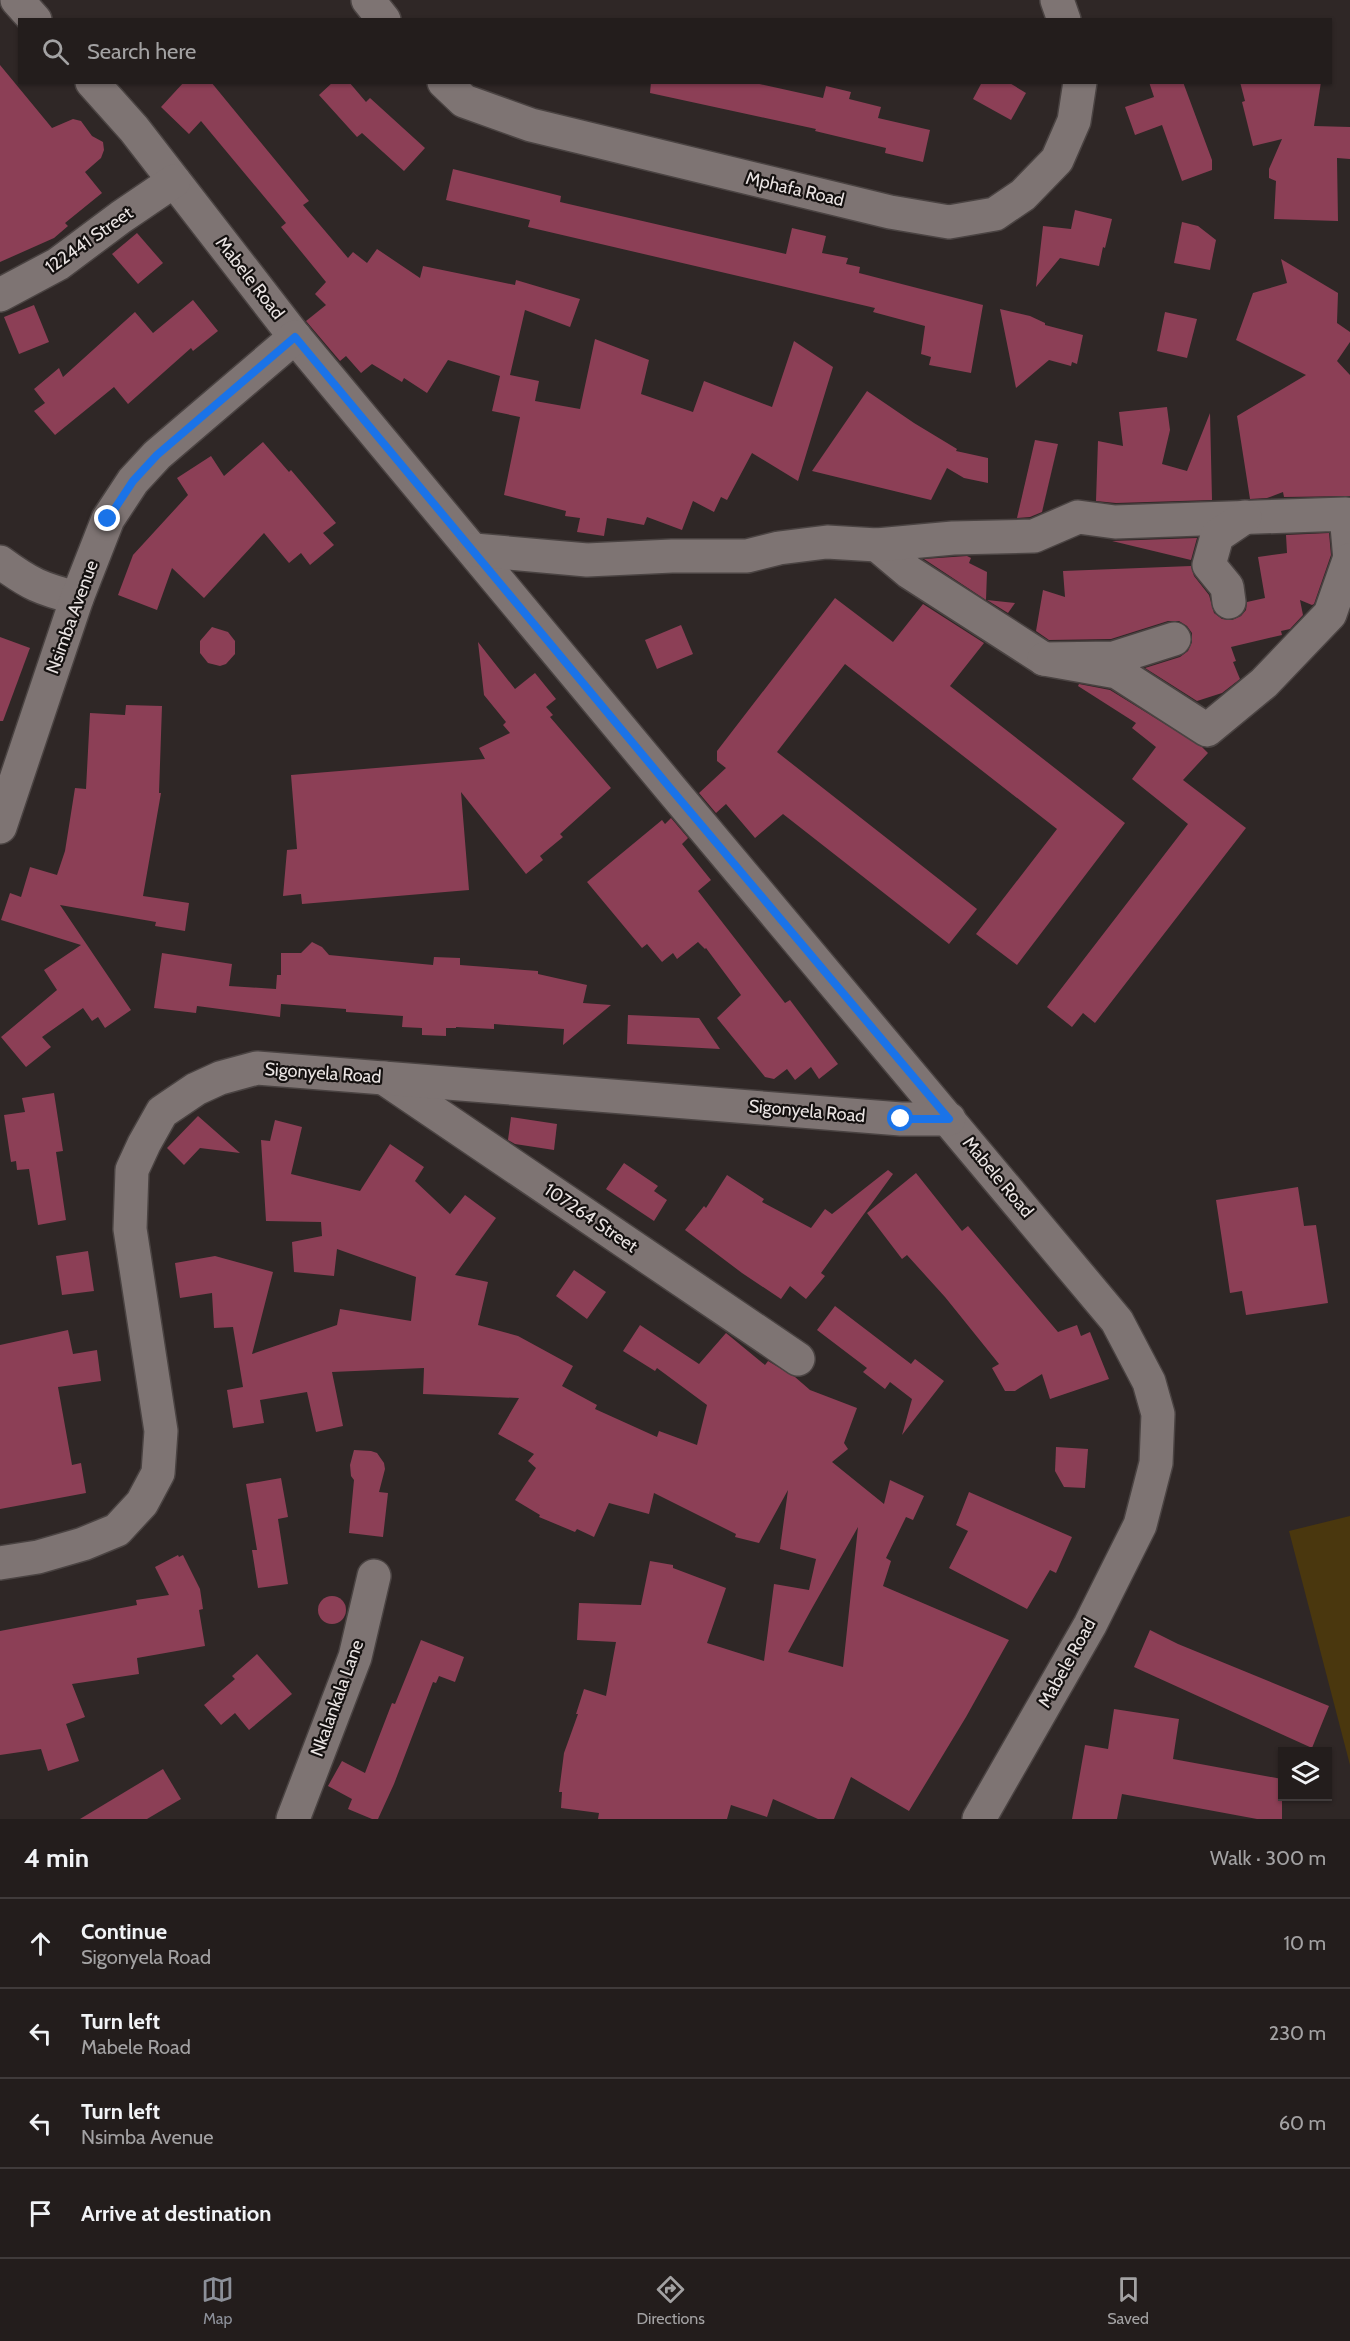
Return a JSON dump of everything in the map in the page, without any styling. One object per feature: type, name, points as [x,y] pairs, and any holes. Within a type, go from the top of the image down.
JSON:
[{"type":"street","points":[[17,0],[33,18]]},
{"type":"street","points":[[368,0],[382,18]]},
{"type":"street","points":[[1057,0],[1063,18]]},
{"type":"street","name":"Mabele Road","points":[[94,84],[134,129],[295,337],[1117,1321],[1149,1382],[1158,1414],[1156,1462],[1140,1525],[1089,1625],[979,1819]]},
{"type":"street","name":"Mphafa Road","points":[[446,84],[464,101],[531,126],[890,212],[949,222],[995,214],[1023,195],[1057,160],[1074,121],[1080,84]]},
{"type":"street","name":"122441 Street","points":[[0,295],[58,264],[174,181]]},
{"type":"street","name":"Nsimba Avenue","points":[[0,827],[77,598],[108,519],[133,481],[157,455],[295,337]]},
{"type":"street","points":[[474,550],[587,560],[672,556],[747,556],[779,548],[827,542],[877,545],[953,538],[1034,536],[1078,517],[1115,522],[1346,514],[1349,560],[1330,614],[1264,683],[1207,730],[1117,672],[1044,659],[909,572],[877,545]]},
{"type":"street","points":[[1229,602],[1227,587],[1209,565],[1217,536],[1245,517]]},
{"type":"street","points":[[0,562],[25,581],[42,590],[77,598]]},
{"type":"street","points":[[1044,659],[1114,658],[1174,639]]},
{"type":"street","name":"Sigonyela Road","points":[[0,1563],[38,1557],[83,1544],[117,1530],[142,1503],[158,1473],[160,1431],[130,1229],[132,1170],[162,1112],[196,1089],[220,1078],[257,1068],[901,1119],[949,1119]]},
{"type":"street","name":"107264 Street","points":[[383,1077],[798,1359]]},
{"type":"street","name":"Nkalankala Lane","points":[[293,1819],[355,1657],[374,1576]]},
{"type":"shaded area","points":[[1350,1516],[1350,1765],[1289,1531]]},
{"type":"building","points":[[0,65],[52,128],[73,119],[81,121],[92,136],[103,142],[104,150],[101,158],[85,172],[102,193],[65,223],[68,226],[54,238],[0,262]]},
{"type":"building","points":[[182,84],[213,84],[309,201],[303,205],[348,258],[353,252],[367,263],[377,249],[420,278],[423,266],[515,285],[516,280],[580,299],[570,327],[525,310],[510,375],[539,381],[535,401],[580,409],[595,339],[649,360],[641,394],[693,412],[704,381],[772,407],[794,341],[833,367],[798,481],[752,453],[727,500],[721,497],[714,512],[693,501],[682,530],[647,517],[644,525],[607,518],[604,536],[577,532],[580,518],[565,516],[566,511],[504,495],[520,417],[492,411],[500,376],[448,360],[427,393],[404,378],[402,382],[372,364],[361,373],[346,356],[340,361],[306,321],[326,305],[315,294],[326,282],[281,227],[286,223],[201,121],[189,134],[161,107]]},
{"type":"building","points":[[331,84],[351,84],[366,102],[370,98],[425,148],[404,171],[362,133],[357,137],[319,95]]},
{"type":"building","points":[[651,84],[760,84],[823,98],[826,86],[851,92],[849,99],[881,107],[878,118],[930,130],[923,162],[885,153],[886,148],[815,131],[816,129],[650,93]]},
{"type":"building","points":[[981,84],[1011,84],[1026,93],[1011,120],[973,99]]},
{"type":"building","points":[[1150,84],[1184,84],[1212,160],[1212,170],[1182,181],[1162,125],[1135,135],[1125,107],[1154,97]]},
{"type":"building","points":[[1241,84],[1321,84],[1314,126],[1350,127],[1350,159],[1337,158],[1338,221],[1274,219],[1276,181],[1269,178],[1269,169],[1282,139],[1253,146],[1242,102],[1245,101]]},
{"type":"building","points":[[453,169],[561,196],[560,202],[786,254],[792,228],[826,236],[822,253],[848,258],[846,264],[860,267],[859,273],[983,305],[971,373],[929,365],[931,357],[921,354],[925,326],[873,312],[875,308],[528,227],[530,220],[446,200]]},
{"type":"building","points":[[1075,210],[1112,219],[1099,266],[1060,258],[1036,287],[1043,226],[1071,229]]},
{"type":"building","points":[[1182,222],[1198,226],[1216,240],[1210,270],[1174,263]]},
{"type":"building","points":[[137,233],[163,263],[138,284],[112,254]]},
{"type":"building","points":[[1281,259],[1338,293],[1337,323],[1350,332],[1350,342],[1337,361],[1350,375],[1350,496],[1284,497],[1283,492],[1267,498],[1250,499],[1237,416],[1306,375],[1236,340],[1253,293],[1287,283]]},
{"type":"building","points":[[193,300],[218,331],[193,351],[191,348],[128,404],[114,387],[55,435],[34,411],[45,403],[34,389],[59,368],[63,377],[135,312],[153,333]]},
{"type":"building","points":[[34,305],[49,342],[19,354],[4,317]]},
{"type":"building","points":[[1000,309],[1030,316],[1045,325],[1083,335],[1077,364],[1072,362],[1071,366],[1049,360],[1016,388]]},
{"type":"building","points":[[1165,312],[1197,319],[1187,358],[1157,351]]},
{"type":"building","points":[[867,391],[957,449],[956,451],[988,458],[988,483],[964,478],[947,468],[931,500],[812,471]]},
{"type":"building","points":[[1167,407],[1170,430],[1162,464],[1187,471],[1210,413],[1212,500],[1116,503],[1096,501],[1098,441],[1123,446],[1119,412]]},
{"type":"building","points":[[1035,440],[1058,444],[1042,512],[1030,517],[1017,518]]},
{"type":"building","points":[[263,442],[289,472],[291,470],[336,523],[323,533],[334,545],[310,565],[301,553],[289,563],[264,533],[204,598],[172,568],[157,610],[118,595],[133,555],[188,495],[177,478],[211,456],[224,476]]},
{"type":"building","points":[[1329,533],[1331,555],[1314,604],[1300,600],[1303,615],[1290,629],[1281,631],[1282,635],[1231,647],[1236,661],[1233,662],[1240,679],[1222,693],[1197,701],[1145,668],[1180,657],[1188,651],[1192,642],[1192,633],[1179,621],[1168,621],[1111,639],[1049,640],[1036,631],[1043,590],[1065,597],[1063,571],[1191,566],[1194,576],[1209,595],[1214,613],[1222,619],[1232,620],[1241,616],[1246,610],[1247,602],[1265,598],[1258,557],[1287,553],[1286,535]]},
{"type":"building","points":[[1197,538],[1191,560],[1112,541]]},
{"type":"building","points":[[967,556],[971,558],[969,563],[987,572],[986,600],[924,559]]},
{"type":"building","points":[[835,598],[893,642],[923,604],[984,643],[950,686],[1125,823],[1017,965],[976,934],[1057,829],[845,664],[777,752],[977,909],[949,944],[783,814],[755,838],[726,804],[716,813],[699,793],[726,768],[717,761],[717,751]]},
{"type":"building","points":[[987,600],[1015,603],[1008,613]]},
{"type":"building","points":[[681,625],[693,654],[657,669],[645,640]]},
{"type":"building","points":[[212,627],[228,632],[235,641],[235,654],[226,664],[220,666],[208,663],[200,653],[200,641]]},
{"type":"building","points":[[0,637],[30,648],[3,721],[0,721]]},
{"type":"building","points":[[478,642],[515,689],[535,673],[556,699],[546,707],[553,715],[550,717],[611,788],[560,834],[563,837],[540,856],[543,860],[526,874],[461,792],[469,890],[302,904],[301,894],[283,896],[287,850],[297,849],[291,775],[485,759],[479,748],[510,733],[503,725],[506,722],[484,695]]},
{"type":"building","points":[[1079,684],[1110,690],[1202,747],[1208,753],[1183,780],[1246,828],[1095,1023],[1083,1013],[1072,1027],[1047,1007],[1188,824],[1132,779],[1156,747],[1132,728],[1136,723],[1078,686]]},
{"type":"building","points":[[126,705],[162,706],[159,793],[161,793],[143,896],[189,903],[185,931],[155,926],[156,922],[60,905],[131,1010],[105,1028],[98,1017],[92,1021],[83,1008],[42,1037],[51,1047],[26,1067],[1,1037],[57,990],[44,970],[81,945],[1,920],[10,893],[21,897],[30,867],[57,875],[65,851],[75,788],[86,789],[90,713],[125,715]]},
{"type":"building","points":[[671,818],[688,838],[682,844],[711,880],[698,891],[785,1003],[790,1000],[838,1064],[819,1079],[811,1067],[795,1080],[787,1069],[774,1079],[765,1077],[717,1018],[741,995],[706,948],[698,942],[677,959],[673,953],[662,962],[647,944],[642,948],[587,882],[662,820],[665,824]]},
{"type":"building","points":[[312,942],[322,947],[329,955],[433,965],[434,957],[460,958],[460,965],[538,971],[538,974],[587,985],[583,1003],[611,1005],[563,1045],[564,1029],[494,1024],[494,1029],[456,1027],[446,1028],[446,1036],[422,1035],[422,1028],[402,1027],[403,1016],[346,1012],[346,1009],[281,1004],[280,1017],[197,1006],[196,1013],[154,1008],[162,953],[232,964],[229,986],[276,989],[277,975],[281,975],[281,953],[301,953]]},
{"type":"building","points":[[628,1015],[699,1018],[720,1049],[627,1044]]},
{"type":"building","points":[[54,1093],[63,1151],[56,1152],[66,1220],[38,1225],[29,1169],[17,1170],[16,1161],[11,1162],[4,1115],[25,1112],[22,1098]]},
{"type":"building","points":[[198,1116],[240,1153],[200,1148],[184,1165],[167,1148]]},
{"type":"building","points":[[511,1117],[557,1124],[554,1150],[515,1144],[508,1140]]},
{"type":"building","points":[[275,1120],[302,1127],[291,1174],[360,1191],[390,1144],[424,1167],[415,1181],[450,1214],[465,1195],[496,1218],[455,1275],[488,1282],[478,1325],[518,1336],[573,1366],[562,1386],[597,1405],[595,1409],[657,1437],[659,1431],[697,1445],[707,1405],[657,1368],[655,1371],[623,1351],[640,1325],[699,1364],[726,1333],[765,1365],[768,1361],[795,1377],[810,1390],[857,1408],[844,1443],[848,1449],[832,1462],[884,1504],[890,1480],[924,1496],[913,1520],[906,1517],[886,1558],[891,1561],[883,1586],[1009,1640],[909,1811],[851,1777],[834,1819],[818,1819],[773,1799],[767,1817],[731,1805],[727,1819],[598,1819],[599,1813],[561,1808],[562,1792],[559,1792],[564,1753],[584,1689],[606,1696],[616,1642],[577,1640],[579,1603],[641,1605],[650,1561],[673,1565],[673,1568],[726,1588],[707,1643],[764,1661],[774,1584],[809,1590],[816,1559],[780,1549],[788,1490],[759,1543],[735,1537],[736,1534],[654,1493],[649,1514],[609,1503],[594,1537],[577,1529],[575,1532],[539,1517],[540,1515],[515,1500],[536,1468],[528,1461],[534,1454],[498,1434],[519,1398],[423,1394],[424,1368],[332,1372],[343,1426],[316,1432],[307,1392],[260,1400],[264,1423],[233,1428],[227,1390],[243,1387],[233,1327],[214,1328],[212,1293],[180,1298],[175,1263],[215,1256],[273,1272],[252,1354],[337,1325],[340,1309],[411,1321],[416,1277],[337,1249],[334,1276],[294,1272],[292,1242],[322,1236],[321,1222],[266,1221],[261,1140],[270,1141]],"holes":[[[858,1527],[843,1667],[788,1652]]]},
{"type":"building","points":[[624,1163],[658,1186],[654,1191],[667,1200],[654,1221],[606,1189]]},
{"type":"building","points":[[888,1170],[893,1174],[821,1273],[825,1276],[806,1299],[790,1286],[781,1299],[685,1230],[704,1206],[706,1208],[727,1175],[764,1199],[762,1202],[811,1228],[825,1209],[832,1214]]},
{"type":"building","points":[[916,1173],[962,1231],[968,1226],[1058,1332],[1077,1325],[1081,1336],[1090,1332],[1109,1379],[1050,1399],[1042,1374],[1015,1391],[1005,1391],[992,1368],[999,1364],[945,1297],[907,1255],[902,1259],[867,1213]]},
{"type":"building","points":[[1298,1187],[1304,1226],[1316,1225],[1328,1303],[1246,1315],[1242,1291],[1230,1293],[1216,1200]]},
{"type":"building","points":[[88,1251],[94,1291],[62,1295],[56,1256]]},
{"type":"building","points":[[574,1270],[606,1292],[587,1319],[556,1296]]},
{"type":"building","points":[[835,1306],[911,1364],[915,1359],[944,1381],[902,1435],[912,1399],[890,1382],[885,1389],[863,1372],[867,1368],[817,1330]]},
{"type":"building","points":[[68,1330],[73,1354],[97,1350],[101,1381],[58,1387],[72,1465],[81,1463],[86,1493],[0,1509],[0,1345]]},
{"type":"building","points":[[1056,1447],[1088,1449],[1085,1488],[1064,1487],[1055,1471]]},
{"type":"building","points":[[354,1450],[377,1453],[384,1463],[385,1469],[379,1492],[388,1493],[383,1537],[349,1533],[354,1480],[351,1476],[350,1465]]},
{"type":"building","points":[[281,1478],[288,1517],[278,1519],[288,1584],[258,1588],[252,1550],[257,1550],[246,1484]]},
{"type":"building","points":[[969,1492],[1072,1537],[1056,1573],[1050,1570],[1027,1609],[949,1568],[968,1531],[956,1525]]},
{"type":"building","points":[[178,1555],[179,1557],[183,1555],[200,1589],[203,1609],[199,1610],[205,1646],[137,1658],[139,1674],[72,1684],[85,1717],[66,1724],[79,1761],[48,1771],[41,1749],[0,1755],[0,1631],[137,1605],[136,1600],[169,1595],[155,1567]]},
{"type":"building","points":[[332,1596],[342,1600],[346,1610],[342,1620],[332,1624],[322,1620],[318,1610],[322,1600]]},
{"type":"building","points":[[1150,1630],[1178,1644],[1329,1706],[1312,1747],[1310,1747],[1134,1667]]},
{"type":"building","points":[[421,1640],[464,1657],[455,1682],[439,1676],[436,1683],[433,1682],[394,1784],[378,1819],[372,1819],[348,1809],[352,1799],[328,1786],[342,1761],[365,1773],[392,1703],[395,1704]]},
{"type":"building","points":[[257,1654],[292,1694],[249,1730],[235,1713],[221,1725],[204,1705],[235,1679],[232,1676]]},
{"type":"building","points":[[1114,1709],[1179,1719],[1173,1759],[1278,1778],[1278,1801],[1282,1801],[1282,1819],[1257,1819],[1122,1794],[1117,1819],[1072,1819],[1085,1745],[1108,1749]]},
{"type":"building","points":[[163,1769],[181,1799],[147,1819],[80,1819]]},
{"type":"route","points":[[108,519],[133,481],[157,455],[295,337],[949,1119],[901,1119]]}]
